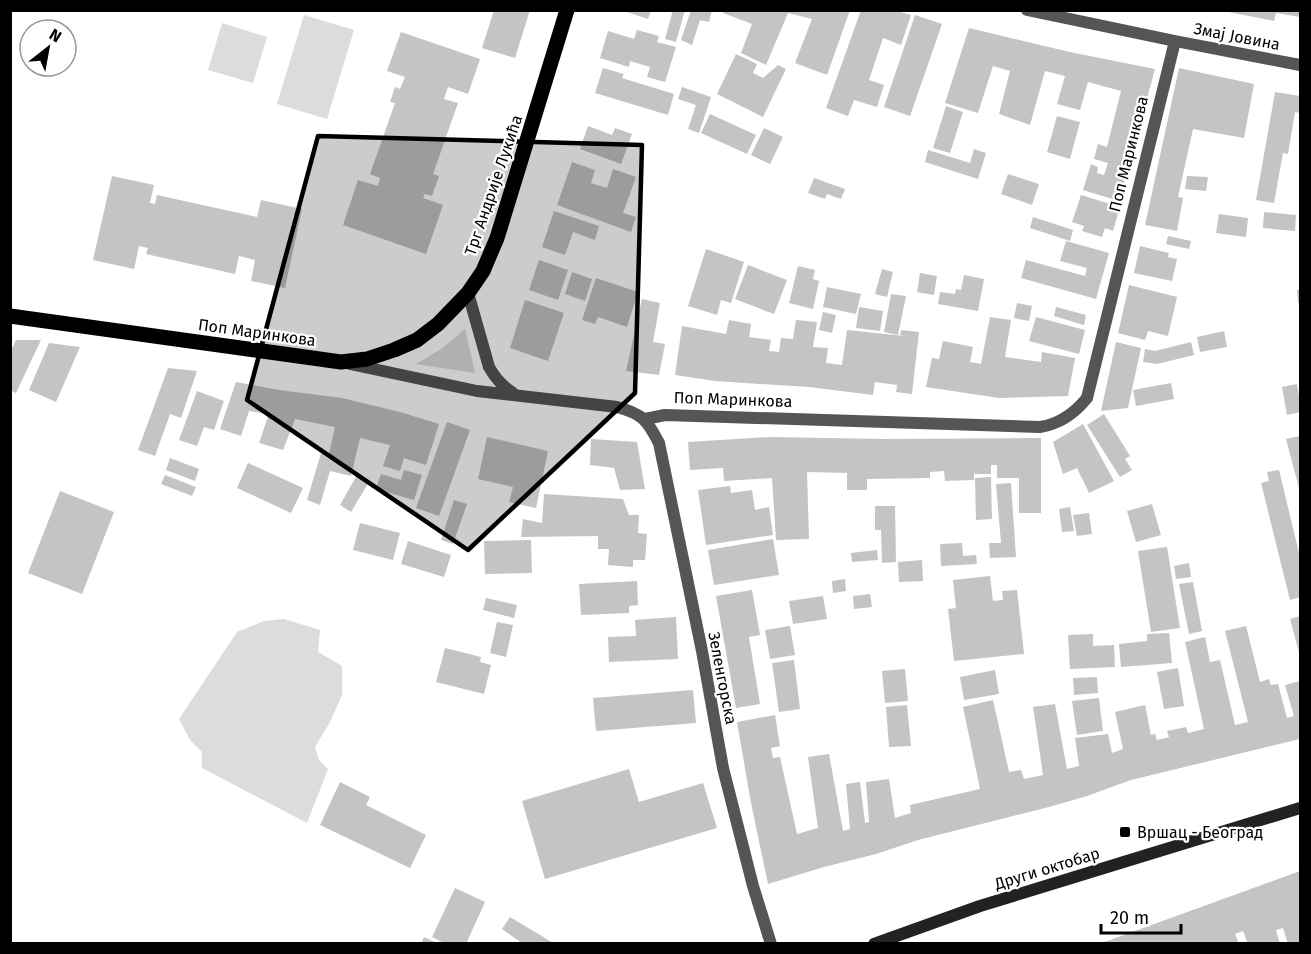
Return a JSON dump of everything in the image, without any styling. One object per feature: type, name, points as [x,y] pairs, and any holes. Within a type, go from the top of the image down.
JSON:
[{"type":"main road","name":"Трг Андрије Лукића","points":[[341,362],[367,359],[417,340],[438,324],[468,293],[483,271],[497,238],[567,10]]},
{"type":"main road","name":"Поп Маринкова","points":[[10,316],[341,362]]},
{"type":"main road","name":"Други октобар","points":[[874,944],[980,906],[1300,808]]},
{"type":"street","name":"Змај Јовина","points":[[1027,10],[1300,65]]},
{"type":"street","name":"Поп Маринкова","points":[[341,362],[477,391],[616,407],[630,411],[645,420],[665,415],[1040,427],[1053,425],[1067,418],[1087,398],[1175,41]]},
{"type":"street","points":[[468,293],[489,367],[495,378],[513,394]]},
{"type":"street","name":"Зеленгорска","points":[[645,420],[659,443],[702,651],[723,768],[753,886],[771,944]]},
{"type":"highlighted area","points":[[318,136],[642,145],[635,393],[468,550],[247,400]]},
{"type":"shaded area","points":[[304,15],[354,30],[327,119],[277,104]]},
{"type":"shaded area","points":[[222,23],[267,37],[253,83],[208,70]]},
{"type":"shaded area","points":[[465,329],[475,373],[416,364],[441,349]]},
{"type":"shaded area","points":[[284,619],[320,630],[318,652],[342,666],[342,695],[315,747],[319,760],[328,769],[307,823],[202,768],[202,752],[190,740],[179,719],[237,632],[264,621]]},
{"type":"building","points":[[494,10],[530,10],[515,58],[482,48]]},
{"type":"building","points":[[621,10],[651,10],[648,19]]},
{"type":"building","points":[[673,10],[685,10],[676,42],[665,39]]},
{"type":"building","points":[[691,10],[712,10],[709,22],[700,20],[692,45],[681,40]]},
{"type":"building","points":[[724,10],[850,10],[827,75],[795,63],[812,19],[788,13],[766,65],[741,53],[752,24],[723,13]]},
{"type":"building","points":[[861,10],[893,10],[911,15],[901,45],[883,38],[869,80],[884,85],[877,107],[854,100],[848,116],[826,108]]},
{"type":"building","points":[[1228,10],[1300,10],[1300,17],[1276,13],[1274,21],[1228,12]]},
{"type":"building","points":[[915,15],[942,24],[910,116],[884,107]]},
{"type":"building","points":[[969,28],[1155,69],[1119,201],[1083,190],[1091,164],[1098,167],[1097,173],[1104,175],[1108,163],[1094,159],[1098,144],[1107,147],[1121,91],[1088,82],[1080,110],[1057,104],[1065,76],[1045,71],[1030,125],[999,114],[1010,71],[993,66],[978,113],[945,103]]},
{"type":"building","points":[[637,30],[659,36],[657,42],[676,47],[665,82],[647,77],[650,67],[630,61],[629,67],[600,58],[608,31],[634,39]]},
{"type":"building","points":[[401,32],[480,59],[468,94],[448,87],[444,99],[458,103],[433,174],[439,176],[432,196],[425,194],[423,198],[443,205],[426,254],[343,225],[358,180],[378,186],[380,178],[370,174],[395,103],[390,102],[395,87],[400,89],[405,77],[387,71]]},
{"type":"building","points":[[736,54],[757,64],[753,73],[763,78],[778,65],[786,69],[763,117],[717,94]]},
{"type":"building","points":[[603,68],[624,74],[622,78],[674,94],[668,115],[595,93]]},
{"type":"building","points":[[1179,68],[1254,84],[1244,138],[1193,129],[1178,197],[1183,198],[1177,231],[1145,225]]},
{"type":"building","points":[[682,87],[711,97],[699,133],[688,129],[696,105],[678,99]]},
{"type":"building","points":[[1275,92],[1300,96],[1300,113],[1295,112],[1288,154],[1283,153],[1274,203],[1256,200]]},
{"type":"building","points":[[946,106],[963,112],[950,153],[933,148]]},
{"type":"building","points":[[710,114],[756,135],[747,154],[701,133]]},
{"type":"building","points":[[1057,116],[1080,122],[1070,159],[1047,152]]},
{"type":"building","points":[[588,126],[612,135],[615,128],[632,134],[621,164],[580,149]]},
{"type":"building","points":[[764,128],[783,137],[770,164],[751,155]]},
{"type":"building","points":[[974,149],[986,153],[978,179],[925,162],[928,150],[970,163]]},
{"type":"building","points":[[572,162],[595,170],[591,183],[607,188],[613,169],[636,177],[623,213],[636,217],[631,232],[557,205]]},
{"type":"building","points":[[1008,174],[1039,184],[1032,205],[1001,194]]},
{"type":"building","points":[[112,176],[154,185],[150,203],[155,204],[157,195],[257,217],[261,200],[302,209],[285,288],[251,281],[255,260],[239,256],[235,274],[146,254],[148,248],[139,246],[134,269],[93,260]]},
{"type":"building","points":[[1187,176],[1208,177],[1206,191],[1185,189]]},
{"type":"building","points":[[814,178],[845,189],[841,199],[827,194],[825,199],[808,193]]},
{"type":"building","points":[[1081,195],[1120,207],[1113,231],[1105,228],[1102,237],[1082,231],[1084,226],[1072,222]]},
{"type":"building","points":[[554,211],[599,226],[595,240],[573,232],[565,255],[542,247]]},
{"type":"building","points":[[1264,212],[1296,215],[1295,231],[1263,228]]},
{"type":"building","points":[[1219,214],[1248,218],[1246,237],[1216,233]]},
{"type":"building","points":[[1033,217],[1073,230],[1070,241],[1030,228]]},
{"type":"building","points":[[1168,236],[1191,241],[1189,249],[1166,244]]},
{"type":"building","points":[[1066,241],[1109,253],[1096,299],[1021,278],[1026,260],[1085,276],[1087,268],[1060,261]]},
{"type":"building","points":[[1140,246],[1169,253],[1168,257],[1177,259],[1172,281],[1134,273]]},
{"type":"building","points":[[706,249],[744,262],[731,303],[721,300],[717,315],[688,306]]},
{"type":"building","points":[[539,260],[568,270],[558,300],[529,290]]},
{"type":"building","points":[[748,265],[787,280],[774,314],[735,299]]},
{"type":"building","points":[[798,266],[815,270],[813,279],[819,281],[813,309],[789,303]]},
{"type":"building","points":[[882,269],[893,272],[887,297],[875,294]]},
{"type":"building","points":[[572,272],[592,279],[585,301],[565,294]]},
{"type":"building","points":[[920,273],[937,276],[934,295],[917,292]]},
{"type":"building","points":[[964,275],[984,279],[978,311],[938,304],[940,292],[955,294],[956,289],[961,290]]},
{"type":"building","points":[[596,278],[638,292],[627,327],[598,317],[595,324],[582,320]]},
{"type":"building","points":[[1129,285],[1177,297],[1168,336],[1148,331],[1145,340],[1118,333]]},
{"type":"building","points":[[827,287],[861,294],[856,314],[823,307]]},
{"type":"building","points":[[1300,289],[1300,303],[1298,303],[1297,290]]},
{"type":"building","points":[[891,294],[906,296],[898,335],[884,332]]},
{"type":"building","points":[[642,299],[660,303],[653,342],[665,344],[659,375],[626,371]]},
{"type":"building","points":[[525,300],[564,313],[548,361],[510,348]]},
{"type":"building","points":[[1017,303],[1032,306],[1029,321],[1014,318]]},
{"type":"building","points":[[859,307],[883,311],[880,331],[856,328]]},
{"type":"building","points":[[1056,307],[1086,315],[1084,325],[1054,316]]},
{"type":"building","points":[[823,312],[836,315],[832,333],[819,330]]},
{"type":"building","points":[[990,317],[1011,320],[1005,357],[1041,362],[1042,352],[1075,358],[1068,396],[999,398],[926,387],[932,358],[939,359],[943,341],[973,347],[970,362],[981,364]]},
{"type":"building","points":[[1036,317],[1085,330],[1079,354],[1029,341]]},
{"type":"building","points":[[729,320],[751,324],[749,337],[771,340],[769,351],[779,352],[781,338],[793,339],[796,320],[817,322],[813,347],[828,348],[826,363],[842,365],[847,330],[904,336],[900,335],[901,330],[919,332],[912,394],[896,392],[897,385],[875,382],[873,395],[809,387],[715,381],[675,375],[682,326],[726,334]]},
{"type":"building","points":[[1224,331],[1227,347],[1200,352],[1197,337]]},
{"type":"building","points":[[16,340],[41,340],[16,393],[10,390],[10,353]]},
{"type":"building","points":[[1116,342],[1141,348],[1128,408],[1101,411]]},
{"type":"building","points":[[1191,342],[1194,355],[1157,364],[1143,362],[1145,349],[1155,351]]},
{"type":"building","points":[[49,343],[80,347],[56,402],[29,390]]},
{"type":"building","points":[[168,368],[197,371],[181,418],[170,414],[155,456],[138,450]]},
{"type":"building","points":[[236,382],[342,398],[439,424],[426,465],[404,458],[400,471],[383,466],[390,445],[360,438],[351,476],[330,471],[320,505],[307,500],[321,453],[329,454],[335,427],[295,419],[283,450],[259,443],[269,414],[249,411],[241,436],[220,429]]},
{"type":"building","points":[[1171,383],[1174,399],[1136,406],[1133,390]]},
{"type":"building","points":[[1297,384],[1300,412],[1287,415],[1282,387]]},
{"type":"building","points":[[197,391],[224,401],[214,430],[204,427],[197,446],[179,440]]},
{"type":"building","points":[[1104,414],[1130,456],[1125,459],[1132,470],[1120,477],[1087,425]]},
{"type":"building","points":[[447,422],[470,430],[439,516],[416,508]]},
{"type":"building","points":[[1083,424],[1114,481],[1089,493],[1077,468],[1063,474],[1053,442]]},
{"type":"building","points":[[1300,436],[1300,492],[1286,439]]},
{"type":"building","points":[[487,437],[548,451],[536,508],[509,502],[513,487],[478,479]]},
{"type":"building","points":[[770,437],[1041,438],[1041,513],[1019,513],[1019,478],[997,478],[997,465],[991,465],[991,474],[974,473],[974,480],[945,481],[944,471],[930,472],[930,478],[867,479],[867,490],[847,490],[847,473],[807,472],[809,539],[776,540],[772,478],[724,481],[723,468],[690,470],[688,442]]},
{"type":"building","points":[[591,439],[637,442],[645,489],[620,490],[614,468],[590,465]]},
{"type":"building","points":[[170,458],[199,469],[195,481],[166,470]]},
{"type":"building","points":[[248,463],[303,488],[291,513],[237,488]]},
{"type":"building","points":[[404,470],[422,475],[414,500],[376,489],[381,474],[401,480]]},
{"type":"building","points":[[1279,470],[1300,557],[1300,597],[1290,600],[1261,483],[1269,481],[1267,472]]},
{"type":"building","points":[[165,475],[196,487],[192,496],[161,484]]},
{"type":"building","points":[[357,475],[369,482],[351,512],[340,505]]},
{"type":"building","points":[[991,477],[992,519],[976,520],[975,478]]},
{"type":"building","points":[[1011,483],[1016,557],[990,558],[989,543],[1001,543],[996,484]]},
{"type":"building","points":[[730,486],[731,493],[752,490],[755,510],[769,507],[773,535],[706,545],[698,490]]},
{"type":"building","points":[[60,491],[114,512],[82,594],[28,573]]},
{"type":"building","points":[[544,494],[623,499],[629,515],[639,515],[638,533],[647,534],[645,560],[633,560],[633,567],[608,565],[609,549],[598,549],[598,536],[521,537],[523,519],[542,523]]},
{"type":"building","points":[[454,500],[467,504],[453,544],[441,540]]},
{"type":"building","points":[[1152,504],[1161,535],[1136,542],[1127,511]]},
{"type":"building","points":[[875,506],[895,506],[896,562],[882,563],[881,530],[875,530]]},
{"type":"building","points":[[1070,507],[1074,531],[1062,532],[1059,509]]},
{"type":"building","points":[[1089,513],[1092,534],[1077,536],[1073,515]]},
{"type":"building","points":[[360,523],[400,533],[393,560],[353,550]]},
{"type":"building","points":[[773,539],[779,575],[714,585],[708,550]]},
{"type":"building","points":[[531,540],[532,573],[485,574],[484,541]]},
{"type":"building","points":[[408,541],[451,555],[444,577],[401,564]]},
{"type":"building","points":[[962,543],[963,556],[976,555],[977,564],[941,566],[940,544]]},
{"type":"building","points":[[1167,547],[1180,628],[1151,632],[1138,551]]},
{"type":"building","points":[[877,550],[878,560],[852,562],[851,553]]},
{"type":"building","points":[[922,560],[923,581],[899,582],[898,562]]},
{"type":"building","points":[[1189,563],[1191,577],[1176,579],[1174,566]]},
{"type":"building","points":[[990,576],[993,601],[1003,600],[1002,591],[1017,590],[1024,654],[954,661],[948,609],[956,608],[953,580]]},
{"type":"building","points":[[845,579],[846,591],[833,593],[832,581]]},
{"type":"building","points":[[637,581],[638,605],[629,606],[629,613],[581,615],[579,584]]},
{"type":"building","points":[[1193,582],[1202,631],[1189,634],[1179,584]]},
{"type":"building","points":[[752,590],[760,635],[749,637],[760,704],[736,708],[716,596]]},
{"type":"building","points":[[870,594],[872,607],[854,609],[853,596]]},
{"type":"building","points":[[823,596],[827,619],[793,624],[789,601]]},
{"type":"building","points":[[486,598],[517,605],[514,618],[483,610]]},
{"type":"building","points":[[1300,616],[1300,656],[1290,619]]},
{"type":"building","points":[[676,617],[678,659],[609,662],[608,637],[636,636],[635,620]]},
{"type":"building","points":[[497,622],[513,625],[506,657],[490,653]]},
{"type":"building","points":[[790,626],[795,655],[770,659],[765,630]]},
{"type":"building","points":[[1246,626],[1260,682],[1269,679],[1271,685],[1278,684],[1287,718],[1294,716],[1285,685],[1300,681],[1300,739],[1131,780],[1049,807],[918,840],[768,884],[737,722],[775,715],[780,746],[771,748],[773,758],[780,757],[797,834],[818,828],[808,757],[829,754],[843,831],[850,829],[846,784],[860,782],[865,823],[869,822],[866,782],[889,779],[895,818],[911,813],[910,805],[980,789],[963,707],[993,700],[1009,772],[1021,770],[1024,779],[1043,775],[1033,707],[1055,704],[1067,769],[1079,766],[1075,738],[1108,734],[1112,753],[1123,749],[1115,712],[1145,705],[1151,735],[1155,734],[1157,740],[1169,737],[1167,731],[1186,727],[1188,733],[1204,729],[1185,642],[1205,637],[1210,662],[1220,660],[1235,725],[1248,722],[1225,631]]},
{"type":"building","points":[[1169,633],[1172,663],[1121,667],[1119,644],[1147,641],[1147,634]]},
{"type":"building","points":[[1093,634],[1093,646],[1114,645],[1115,667],[1070,669],[1068,635]]},
{"type":"building","points":[[445,648],[481,657],[480,662],[491,665],[484,694],[436,682]]},
{"type":"building","points":[[794,660],[800,709],[779,712],[772,663]]},
{"type":"building","points":[[1178,668],[1184,706],[1164,709],[1157,672]]},
{"type":"building","points":[[905,669],[908,701],[885,703],[882,671]]},
{"type":"building","points":[[995,670],[999,694],[964,700],[960,677]]},
{"type":"building","points":[[1097,677],[1098,693],[1074,695],[1073,678]]},
{"type":"building","points":[[693,690],[696,723],[596,731],[593,698]]},
{"type":"building","points":[[1099,698],[1103,731],[1077,735],[1072,701]]},
{"type":"building","points":[[907,705],[911,746],[889,747],[886,707]]},
{"type":"building","points":[[629,769],[639,802],[703,783],[717,828],[545,879],[522,801]]},
{"type":"building","points":[[340,782],[370,797],[366,805],[426,835],[410,868],[320,825]]},
{"type":"building","points":[[1300,871],[1300,944],[1288,944],[1283,928],[1276,930],[1280,944],[1248,944],[1243,931],[1235,934],[1239,944],[1099,944]]},
{"type":"building","points":[[455,888],[485,902],[466,944],[446,944],[432,937]]},
{"type":"building","points":[[510,917],[555,944],[523,944],[502,929]]},
{"type":"building","points":[[424,937],[439,944],[421,944]]},
{"type":"place","name":"Вршац - Београд","points":[[1125,832]]}]
